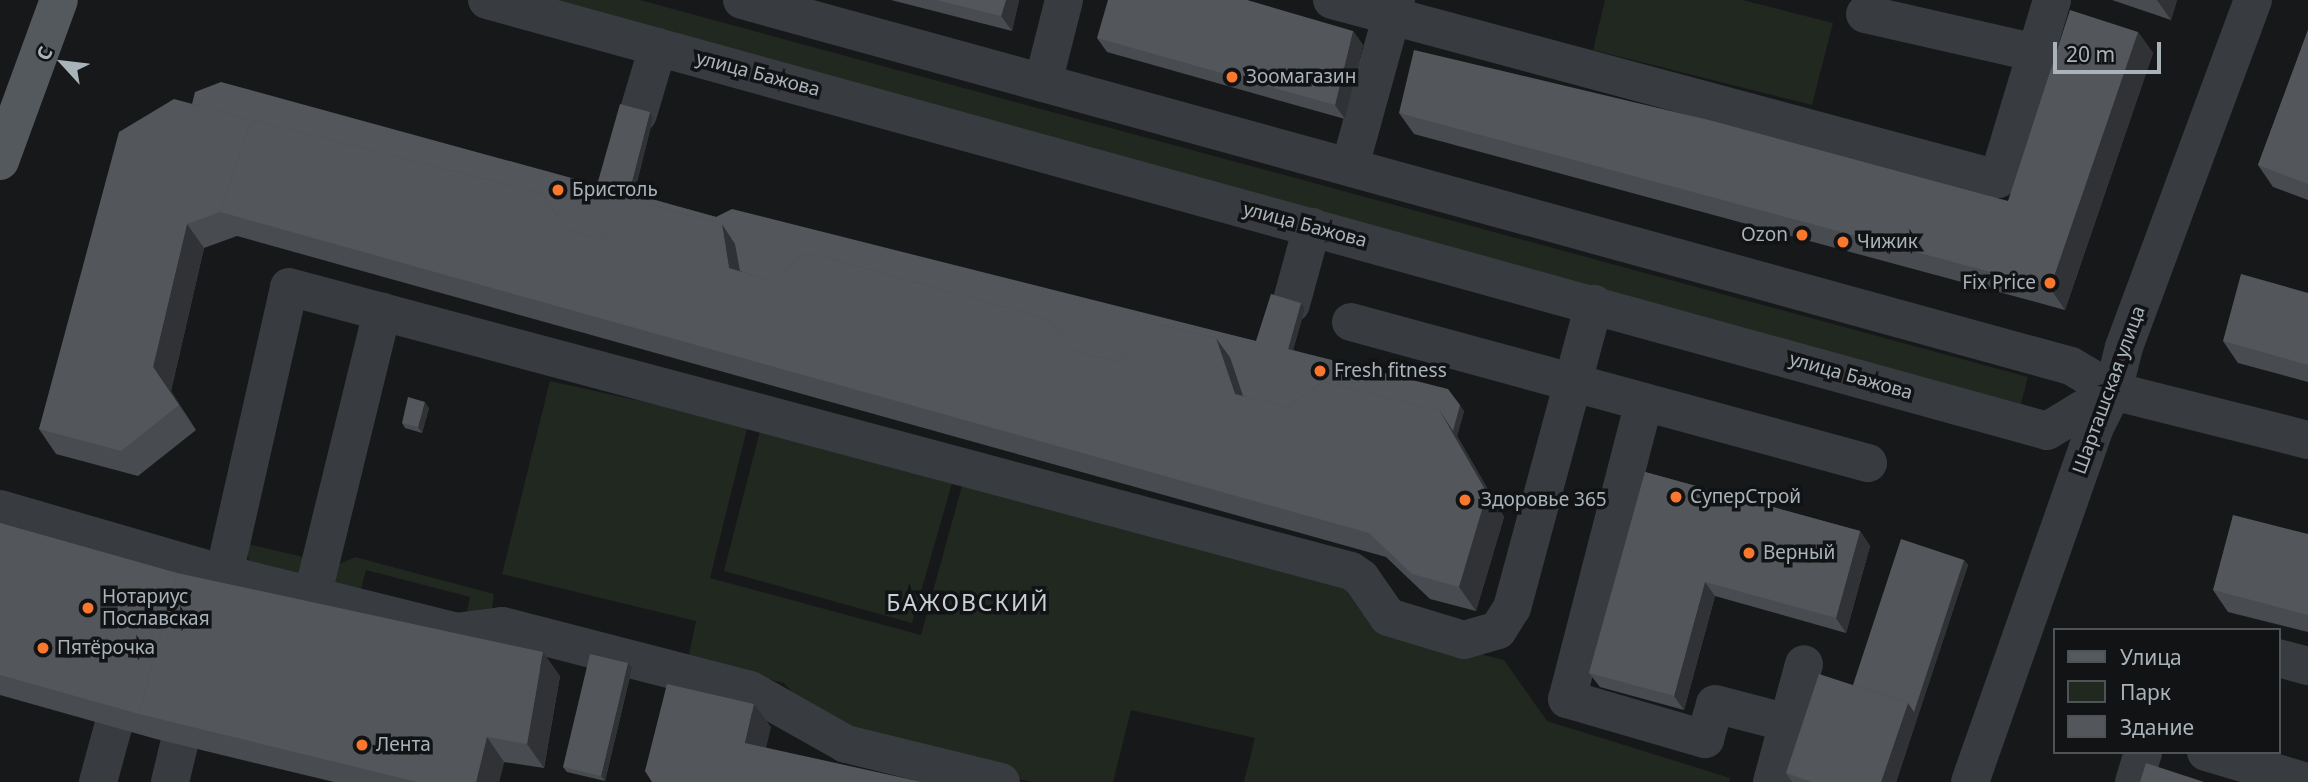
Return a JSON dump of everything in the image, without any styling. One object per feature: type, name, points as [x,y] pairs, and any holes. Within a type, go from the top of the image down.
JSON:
[{"type":"main road","points":[[0,160],[59,0]]},
{"type":"street","name":"улица Бажова","points":[[487,0],[2048,431],[2113,391]]},
{"type":"street","points":[[742,0],[2070,366],[2113,391],[2308,440]]},
{"type":"street","points":[[1043,83],[1064,0]]},
{"type":"street","points":[[1332,0],[1411,9],[1998,179],[2036,53],[2046,2]]},
{"type":"street","name":"Шарташская улица","points":[[1970,782],[2094,429],[2113,391],[2124,347],[2253,0]]},
{"type":"street","points":[[1350,166],[1411,9]]},
{"type":"street","points":[[1865,14],[2036,53]]},
{"type":"street","points":[[638,114],[658,47]]},
{"type":"street","points":[[1292,304],[1312,226]]},
{"type":"street","points":[[170,782],[224,574],[289,287],[1351,571],[1397,622],[1465,640],[1498,630],[1512,608],[1575,383],[1594,304]]},
{"type":"street","points":[[312,597],[382,311]]},
{"type":"street","points":[[1351,322],[1868,463]]},
{"type":"street","points":[[1644,402],[1567,699],[1705,739],[1715,704],[1788,723]]},
{"type":"street","points":[[0,509],[224,574],[457,632],[502,626],[750,690],[846,744],[1001,782]]},
{"type":"street","points":[[2280,659],[2308,667]]},
{"type":"street","points":[[1772,782],[1804,664]]},
{"type":"street","points":[[98,782],[113,727]]},
{"type":"street","points":[[2134,782],[2142,754]]},
{"type":"street","points":[[2213,754],[2307,782]]},
{"type":"green space","points":[[548,0],[640,0],[2028,377],[2021,404]]},
{"type":"green space","points":[[1605,0],[1742,0],[1833,23],[1812,105],[1593,50]]},
{"type":"green space","points":[[550,381],[748,425],[710,578],[921,635],[963,482],[1341,583],[1371,626],[1504,660],[1547,721],[1730,778],[1729,782],[1244,782],[1255,738],[1131,710],[1113,782],[1032,782],[824,729],[784,683],[688,659],[696,621],[502,574]]},
{"type":"green space","points":[[761,427],[953,480],[912,623],[724,571]]},
{"type":"green space","points":[[247,544],[308,558],[297,577],[249,564]]},
{"type":"green space","points":[[355,557],[494,594],[492,608],[464,625],[470,597],[366,570],[358,601],[334,584],[337,565]]},
{"type":"building","points":[[937,0],[1006,0],[1001,16]]},
{"type":"building","points":[[1108,0],[1247,0],[1353,31],[1335,105],[1097,38]]},
{"type":"building","points":[[2070,10],[2138,32],[2050,288],[1399,113],[1414,50],[1713,121],[2008,201]]},
{"type":"building","points":[[2308,30],[2308,184],[2258,165]]},
{"type":"building","points":[[221,82],[597,185],[620,104],[650,112],[629,193],[716,217],[732,209],[1256,341],[1271,294],[1301,303],[1288,349],[1448,389],[1460,405],[1453,431],[1440,411],[1323,382],[1287,407],[1243,396],[1230,357],[1216,338],[1161,325],[1119,362],[1074,351],[1048,319],[806,252],[772,281],[740,271],[735,244],[722,224],[645,203],[602,239],[568,230],[541,193],[192,104],[195,92]]},
{"type":"building","points":[[174,99],[252,120],[220,212],[187,224],[153,367],[179,405],[121,451],[39,429],[119,132]]},
{"type":"building","points":[[252,120],[541,193],[568,230],[602,239],[645,203],[722,224],[729,268],[772,281],[806,252],[1048,319],[1074,351],[1119,362],[1161,325],[1216,338],[1235,394],[1287,407],[1323,382],[1440,411],[1487,493],[1459,587],[1412,574],[1369,533],[220,212]]},
{"type":"building","points":[[2241,274],[2308,293],[2308,365],[2223,341]]},
{"type":"building","points":[[408,397],[425,402],[418,427],[402,423]]},
{"type":"building","points":[[1645,472],[1860,531],[1836,618],[1705,582],[1674,696],[1589,673]]},
{"type":"building","points":[[2233,515],[2308,534],[2308,615],[2213,590]]},
{"type":"building","points":[[0,523],[177,573],[139,714],[0,675]]},
{"type":"building","points":[[1901,539],[1964,560],[1914,712],[1908,703],[1853,685]]},
{"type":"building","points":[[177,573],[543,652],[527,744],[487,737],[476,782],[417,782],[139,714]]},
{"type":"building","points":[[590,654],[628,663],[601,776],[563,767]]},
{"type":"building","points":[[1819,674],[1908,703],[1881,782],[1812,782],[1786,773]]},
{"type":"building","points":[[667,684],[754,704],[745,743],[922,782],[652,782],[645,771]]},
{"type":"building","points":[[2146,763],[2204,782],[2140,782]]},
{"type":"place","name":"Зоомагазин","points":[[1232,77]]},
{"type":"place","name":"Бристоль","points":[[558,190]]},
{"type":"place","name":"Ozon","points":[[1802,235]]},
{"type":"place","name":"Чижик","points":[[1843,242]]},
{"type":"place","name":"Fix Price","points":[[2050,283]]},
{"type":"place","name":"Fresh fitness","points":[[1320,371]]},
{"type":"place","name":"СуперСтрой","points":[[1676,497]]},
{"type":"place","name":"Здоровье 365","points":[[1465,500]]},
{"type":"place","name":"Верный","points":[[1749,553]]},
{"type":"place","name":"Нотариус Пославская","points":[[88,608]]},
{"type":"place","name":"Пятёрочка","points":[[43,648]]},
{"type":"place","name":"Лента","points":[[362,745]]},
{"type":"district","name":"БАЖОВСКИЙ","points":[[968,602]]}]
